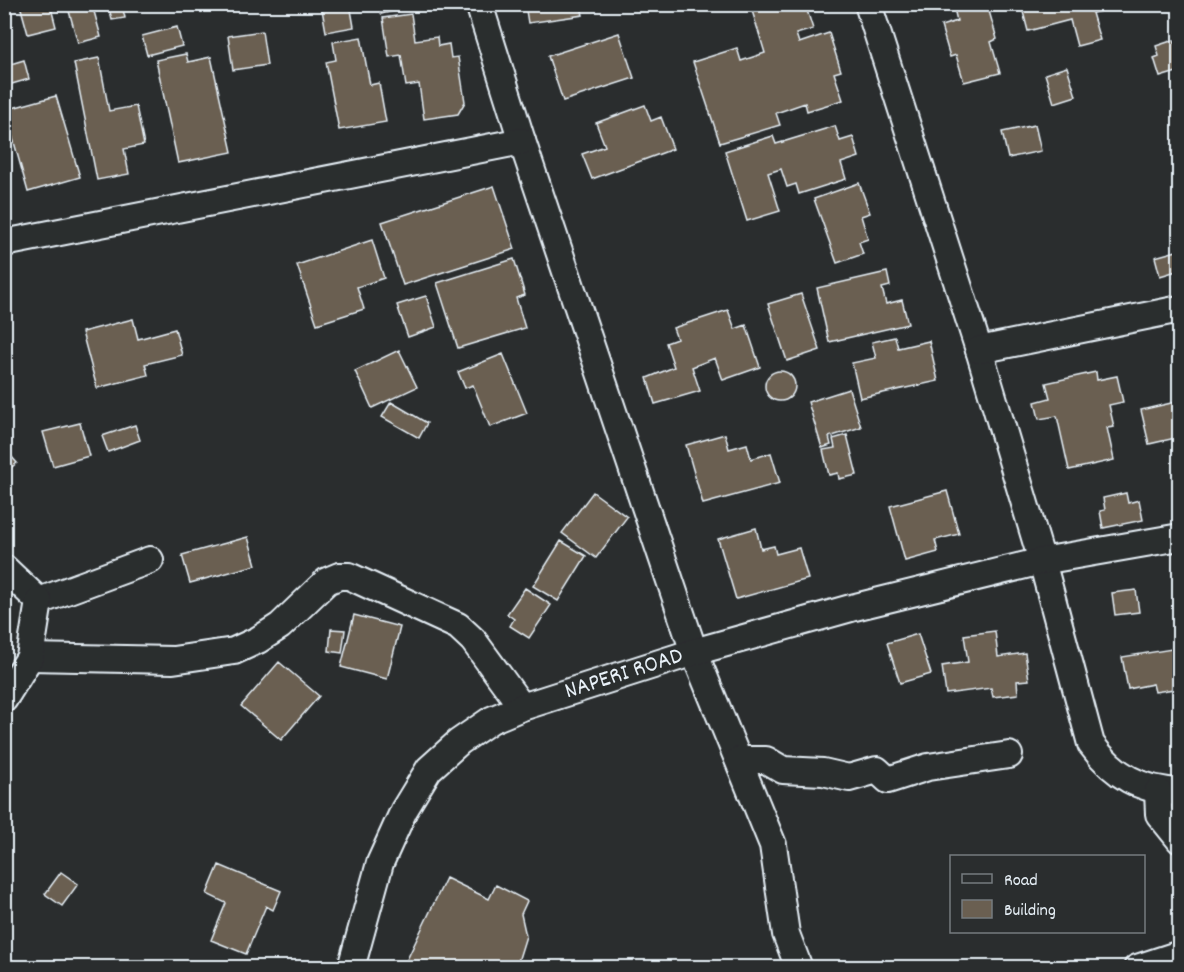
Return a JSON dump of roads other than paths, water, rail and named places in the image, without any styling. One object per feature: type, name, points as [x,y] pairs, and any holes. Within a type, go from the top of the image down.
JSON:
[{"type":"street","points":[[478,4],[694,652],[773,845],[786,934],[798,968]]},
{"type":"street","points":[[868,4],[979,351],[1042,561],[1091,744],[1105,762],[1126,779],[1168,792],[1159,814],[1179,840]]},
{"type":"street","points":[[4,243],[522,141]]},
{"type":"street","points":[[979,351],[1179,309]]},
{"type":"street","name":"NAPERI ROAD","points":[[351,968],[380,863],[404,810],[429,769],[459,742],[491,720],[522,707],[694,652],[851,608],[1042,561],[1179,537]]},
{"type":"street","points":[[39,601],[150,561]]},
{"type":"street","points":[[4,568],[39,601]]},
{"type":"street","points":[[30,657],[173,660],[234,651],[280,626],[327,581],[339,576],[349,576],[458,626],[473,640],[522,707]]},
{"type":"street","points":[[4,699],[30,657],[39,601]]},
{"type":"street","points":[[739,760],[766,760],[783,770],[823,772],[849,778],[877,770],[888,780],[928,768],[1009,755]]},
{"type":"street","points":[[1137,968],[1179,954]]}]
